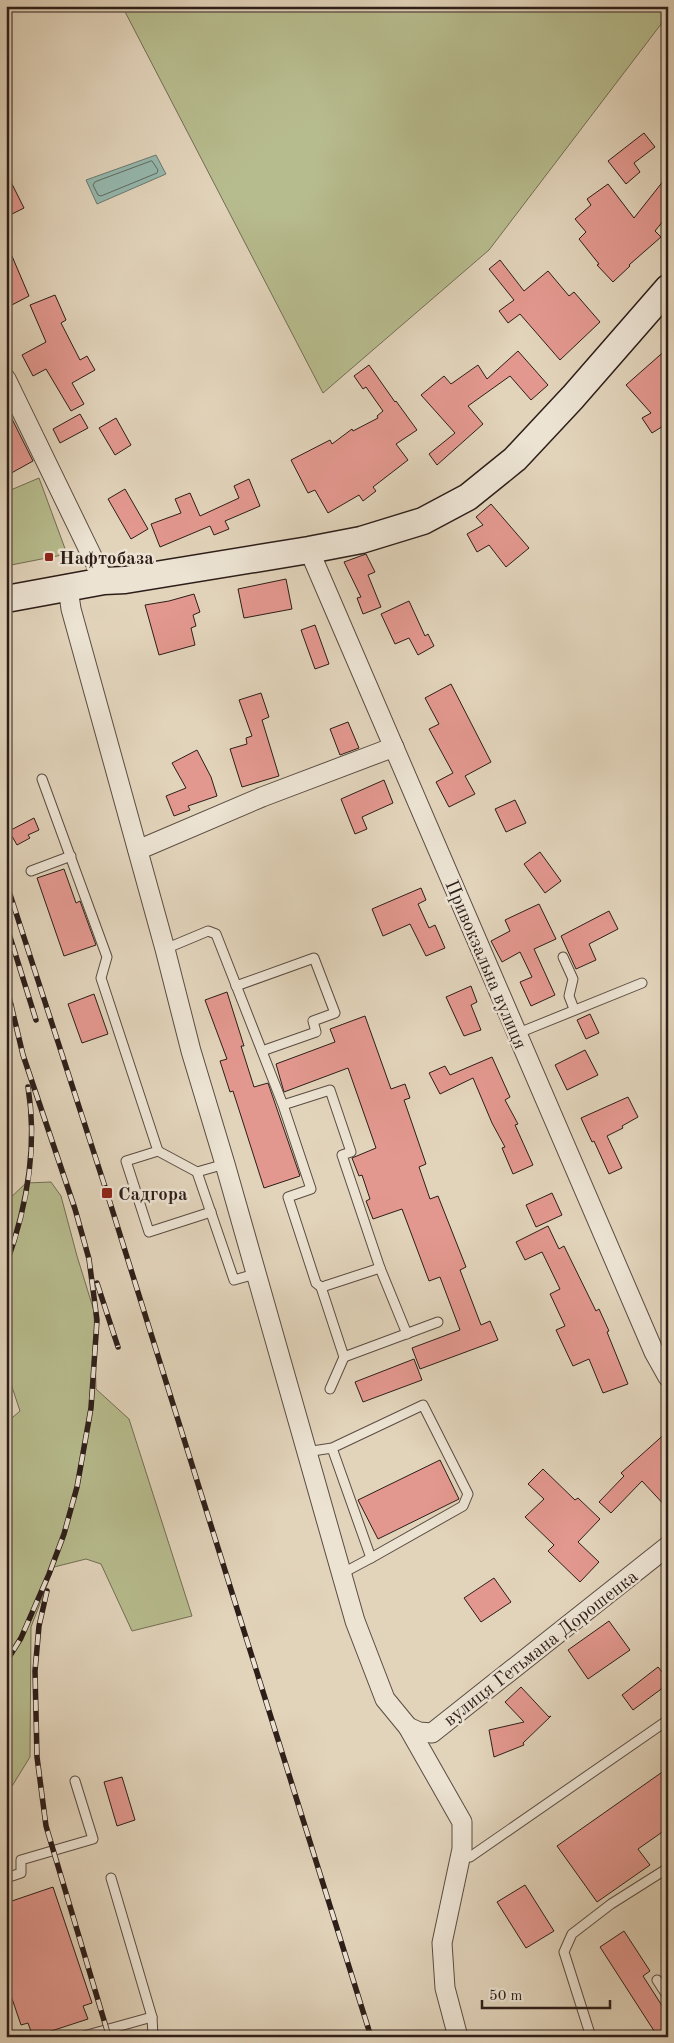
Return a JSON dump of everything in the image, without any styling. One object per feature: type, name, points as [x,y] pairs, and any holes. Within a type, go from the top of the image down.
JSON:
[{"type":"main road","points":[[6,599],[104,581],[125,580],[309,550],[361,540],[423,522],[468,496],[515,459],[573,397],[668,288]]},
{"type":"street","points":[[6,379],[104,581]]},
{"type":"street","name":"Привокзальна вулиця","points":[[309,550],[650,1343],[668,1377]]},
{"type":"street","points":[[68,588],[71,609],[165,949],[190,1051],[225,1164],[355,1621],[385,1699],[408,1727],[462,1822],[462,1849],[442,1942],[445,1988],[458,2037]]},
{"type":"street","points":[[138,850],[262,797],[394,747]]},
{"type":"street","name":"вулиця Гетьмана Дорошенка","points":[[408,1727],[419,1732],[432,1732],[668,1546]]},
{"type":"lane","points":[[42,779],[107,957],[101,978],[158,1151],[197,1172],[234,1280],[255,1274]]},
{"type":"lane","points":[[31,872],[71,856]]},
{"type":"lane","points":[[165,949],[208,931],[216,934],[283,1105],[311,1189],[288,1197],[316,1282],[321,1287],[344,1357],[330,1389]]},
{"type":"lane","points":[[563,957],[574,979],[569,996],[574,1009]]},
{"type":"lane","points":[[236,986],[314,958],[335,1014],[312,1022],[316,1032],[262,1051]]},
{"type":"lane","points":[[516,1034],[642,982]]},
{"type":"lane","points":[[283,1105],[330,1090],[351,1152],[342,1155],[380,1268],[407,1334]]},
{"type":"lane","points":[[158,1151],[126,1161],[149,1232],[211,1212]]},
{"type":"lane","points":[[197,1172],[225,1164]]},
{"type":"lane","points":[[321,1287],[380,1268]]},
{"type":"lane","points":[[344,1357],[438,1322]]},
{"type":"lane","points":[[306,1452],[332,1448],[423,1405],[468,1494],[463,1506],[341,1574]]},
{"type":"lane","points":[[332,1448],[371,1558]]},
{"type":"lane","points":[[460,1858],[470,1856],[668,1720]]},
{"type":"lane","points":[[6,1878],[21,1873],[21,1860],[93,1839],[75,1781]]},
{"type":"lane","points":[[591,2037],[564,1952],[572,1934],[612,1904],[668,1868]]},
{"type":"lane","points":[[111,1878],[152,2017],[153,2037]]},
{"type":"lane","points":[[657,1980],[668,1997]]},
{"type":"lane","points":[[80,2037],[152,2017]]},
{"type":"green space","points":[[122,6],[668,6],[668,15],[489,250],[323,393]]},
{"type":"green space","points":[[39,478],[67,554],[6,566],[6,492]]},
{"type":"green space","points":[[51,1182],[61,1196],[94,1311],[96,1389],[129,1419],[192,1616],[132,1631],[101,1564],[86,1559],[54,1567],[31,1627],[30,1757],[6,1796],[6,1423],[20,1411],[6,1369],[6,1202],[26,1183]]},
{"type":"water","points":[[156,155],[166,174],[97,204],[86,180]]},
{"type":"building","points":[[644,133],[655,147],[634,163],[640,172],[626,184],[608,161]]},
{"type":"building","points":[[6,172],[24,208],[6,217]]},
{"type":"building","points":[[668,175],[668,215],[655,231],[661,237],[613,282],[597,265],[599,264],[579,239],[586,232],[575,219],[591,205],[587,199],[608,184],[634,218]]},
{"type":"building","points":[[6,242],[29,296],[6,308]]},
{"type":"building","points":[[500,260],[524,291],[548,271],[569,296],[574,292],[600,322],[560,360],[520,314],[508,323],[499,311],[514,300],[489,269]]},
{"type":"building","points":[[55,295],[66,320],[61,323],[80,360],[87,356],[95,370],[72,383],[84,404],[71,411],[46,369],[33,376],[22,355],[46,342],[30,305]]},
{"type":"building","points":[[668,348],[668,423],[652,433],[642,418],[651,413],[626,385]]},
{"type":"building","points":[[518,351],[548,385],[531,400],[510,376],[468,406],[483,424],[437,465],[429,454],[455,433],[421,395],[444,376],[451,384],[478,365],[487,379]]},
{"type":"building","points":[[369,365],[417,430],[396,444],[408,460],[373,487],[376,491],[363,501],[359,495],[328,513],[315,490],[308,493],[291,460],[330,440],[332,444],[352,429],[353,431],[378,418],[377,416],[383,411],[366,387],[363,389],[354,376]]},
{"type":"building","points":[[6,407],[33,461],[6,476]]},
{"type":"building","points":[[80,414],[88,428],[60,443],[53,429]]},
{"type":"building","points":[[116,418],[131,445],[115,455],[99,428]]},
{"type":"building","points":[[249,479],[260,506],[225,521],[229,529],[214,535],[210,526],[160,547],[151,524],[181,513],[175,499],[190,493],[200,516],[239,498],[234,486]]},
{"type":"building","points":[[125,489],[148,529],[131,539],[108,499]]},
{"type":"building","points":[[491,504],[529,548],[506,567],[489,545],[477,552],[467,534],[483,525],[476,517]]},
{"type":"building","points":[[366,554],[375,572],[368,575],[381,607],[363,614],[357,598],[361,597],[344,562]]},
{"type":"building","points":[[286,579],[292,609],[244,618],[238,589]]},
{"type":"building","points":[[194,594],[200,612],[193,615],[196,626],[191,628],[195,645],[159,655],[145,605]]},
{"type":"building","points":[[409,601],[425,636],[428,634],[434,646],[418,655],[409,638],[395,644],[381,614]]},
{"type":"building","points":[[315,625],[329,664],[315,669],[301,630]]},
{"type":"building","points":[[451,684],[491,762],[465,776],[475,794],[449,807],[436,782],[453,773],[429,729],[439,724],[425,698]]},
{"type":"building","points":[[261,693],[269,717],[262,720],[279,776],[242,787],[230,749],[247,744],[246,738],[252,736],[239,700]]},
{"type":"building","points":[[348,722],[359,748],[340,755],[330,729]]},
{"type":"building","points":[[197,750],[211,777],[217,796],[188,806],[190,810],[174,816],[166,796],[186,788],[172,763]]},
{"type":"building","points":[[384,780],[393,803],[362,817],[367,829],[355,834],[341,799]]},
{"type":"building","points":[[515,800],[526,823],[506,832],[495,809]]},
{"type":"building","points":[[34,818],[39,830],[28,835],[30,838],[17,845],[9,831]]},
{"type":"building","points":[[540,852],[561,881],[545,893],[524,864]]},
{"type":"building","points":[[64,869],[76,903],[80,901],[96,945],[64,956],[37,878]]},
{"type":"building","points":[[421,888],[426,900],[418,904],[429,928],[435,925],[445,948],[426,956],[410,924],[383,936],[372,909]]},
{"type":"building","points":[[539,904],[556,939],[534,949],[555,995],[531,1006],[520,982],[532,977],[520,952],[502,962],[491,941],[510,931],[505,920]]},
{"type":"building","points":[[609,911],[618,929],[589,944],[596,960],[576,969],[561,936]]},
{"type":"building","points":[[471,986],[477,1002],[471,1005],[481,1030],[464,1036],[446,997]]},
{"type":"building","points":[[227,992],[244,1046],[241,1046],[254,1087],[268,1083],[300,1176],[264,1188],[233,1091],[230,1092],[220,1061],[227,1059],[205,1000]]},
{"type":"building","points":[[94,994],[108,1034],[82,1043],[68,1004]]},
{"type":"building","points":[[590,1014],[599,1033],[586,1039],[577,1020]]},
{"type":"building","points":[[365,1016],[391,1089],[405,1084],[410,1098],[404,1100],[426,1164],[419,1167],[430,1199],[438,1196],[466,1267],[460,1270],[481,1325],[490,1321],[498,1340],[420,1369],[412,1348],[460,1330],[440,1277],[429,1281],[402,1209],[373,1219],[366,1201],[370,1199],[362,1175],[359,1176],[352,1158],[376,1148],[348,1068],[284,1092],[276,1064],[335,1042],[330,1029]]},
{"type":"building","points":[[585,1050],[598,1075],[567,1090],[555,1065]]},
{"type":"building","points":[[492,1057],[510,1097],[505,1100],[518,1124],[515,1125],[533,1165],[513,1174],[502,1148],[505,1147],[492,1123],[473,1078],[440,1094],[429,1073],[445,1066],[450,1075]]},
{"type":"building","points":[[628,1097],[638,1117],[622,1126],[623,1128],[607,1136],[622,1168],[609,1174],[581,1118]]},
{"type":"building","points":[[552,1193],[562,1215],[536,1227],[526,1205]]},
{"type":"building","points":[[548,1226],[559,1249],[564,1246],[596,1311],[599,1309],[628,1384],[603,1393],[589,1359],[573,1366],[556,1330],[565,1326],[550,1294],[560,1289],[542,1252],[525,1260],[516,1242]]},
{"type":"building","points":[[414,1359],[422,1380],[363,1402],[355,1382]]},
{"type":"building","points":[[668,1431],[668,1509],[642,1481],[611,1513],[599,1502],[624,1476],[621,1473]]},
{"type":"building","points":[[440,1460],[459,1499],[378,1539],[358,1500]]},
{"type":"building","points":[[543,1469],[575,1500],[578,1498],[600,1519],[578,1542],[599,1562],[580,1582],[548,1551],[554,1545],[525,1517],[544,1499],[528,1484]]},
{"type":"building","points":[[494,1578],[511,1602],[481,1622],[464,1598]]},
{"type":"building","points":[[609,1621],[630,1650],[588,1679],[568,1650]]},
{"type":"building","points":[[658,1667],[668,1679],[668,1684],[633,1710],[622,1695]]},
{"type":"building","points":[[521,1687],[549,1717],[551,1716],[523,1743],[524,1745],[494,1757],[489,1730],[524,1722],[505,1702]]},
{"type":"building","points":[[668,1768],[668,1828],[638,1849],[650,1865],[597,1902],[557,1846]]},
{"type":"building","points":[[122,1777],[135,1820],[117,1826],[104,1782]]},
{"type":"building","points":[[525,1885],[554,1931],[526,1948],[497,1902]]},
{"type":"building","points":[[53,1887],[92,2003],[83,2006],[88,2019],[33,2037],[28,2023],[21,2025],[6,1981],[6,1903]]},
{"type":"building","points":[[624,1931],[650,1971],[643,1976],[668,2015],[668,2037],[658,2037],[600,1947]]},
{"type":"railway","points":[[6,882],[107,1193],[371,2037]]},
{"type":"railway","points":[[6,924],[36,1020]]},
{"type":"railway","points":[[6,984],[23,1055],[75,1209],[89,1259],[97,1320],[91,1408],[77,1487],[64,1534],[49,1574],[21,1638],[6,1662]]},
{"type":"railway","points":[[6,1265],[20,1221],[29,1177],[32,1132],[28,1087]]},
{"type":"railway","points":[[97,1283],[118,1347]]},
{"type":"railway","points":[[47,1591],[39,1626],[35,1671],[37,1757],[46,1826],[109,2037]]},
{"type":"place","name":"Нафтобаза","points":[[49,557]]},
{"type":"place","name":"Садгора","points":[[107,1193]]}]
